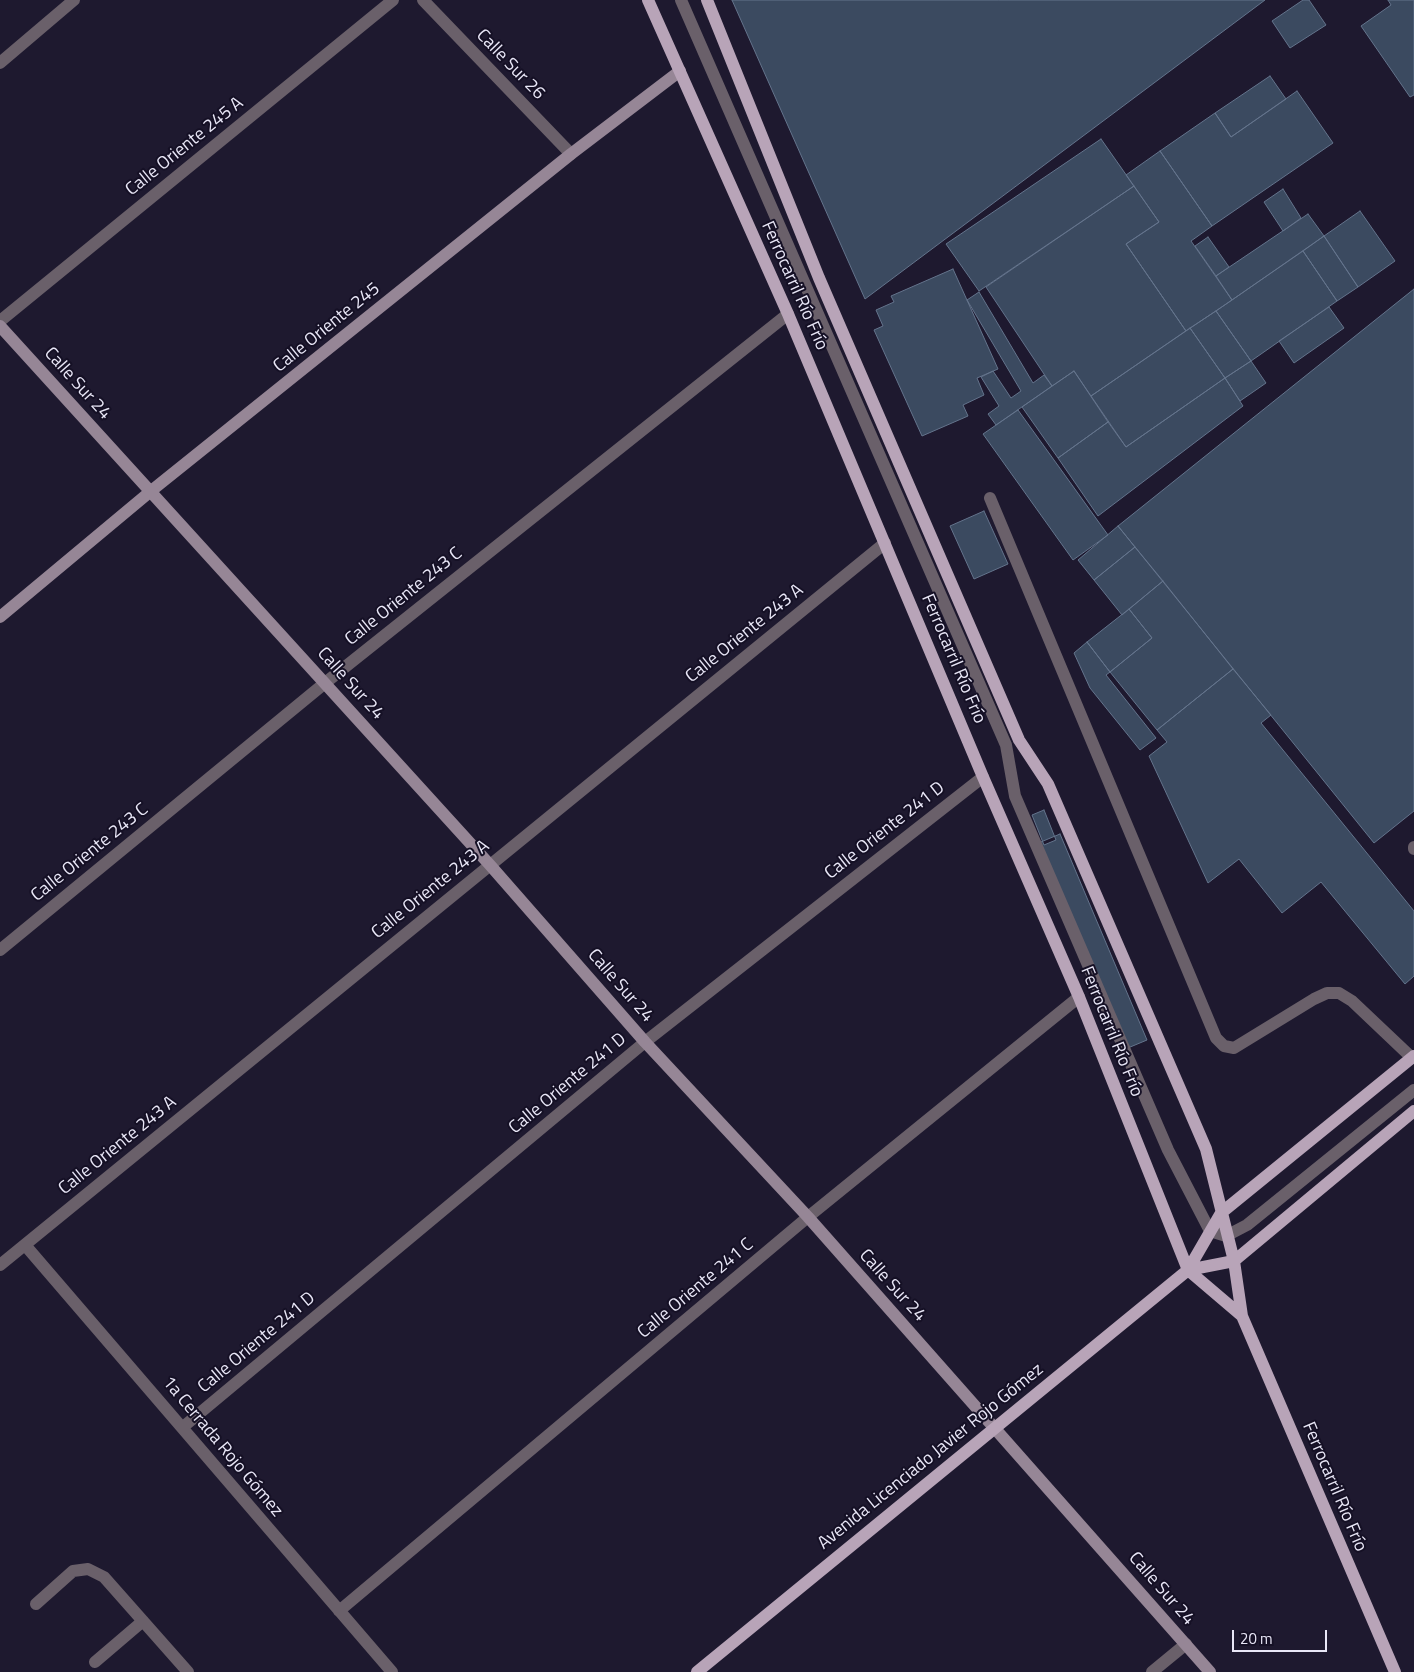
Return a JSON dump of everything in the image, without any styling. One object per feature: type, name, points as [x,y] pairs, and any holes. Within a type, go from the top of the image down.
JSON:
[{"type":"main road","name":"Ferrocarril Río Frío","points":[[648,0],[788,314],[983,777],[1079,998],[1188,1270],[1242,1316]]},
{"type":"main road","name":"Ferrocarril Río Frío","points":[[707,0],[819,278],[1003,704],[1019,740],[1048,784],[1206,1149],[1220,1213],[1234,1261],[1242,1316],[1395,1672]]},
{"type":"main road","name":"Avenida Licenciado Javier Rojo Gómez","points":[[698,1672],[994,1427],[1188,1270],[1220,1213],[1413,1057]]},
{"type":"main road","name":"Avenida Licenciado Javier Rojo Gómez","points":[[1188,1270],[1234,1261],[1414,1111]]},
{"type":"street","points":[[0,63],[74,0]]},
{"type":"street","name":"Calle Oriente 245 A","points":[[0,321],[393,0]]},
{"type":"street","name":"Calle Sur 26","points":[[423,0],[571,154]]},
{"type":"street","points":[[681,0],[1006,745],[1016,796],[1027,823],[1168,1150],[1210,1231],[1226,1236],[1247,1225],[1414,1090]]},
{"type":"street","name":"Calle Oriente 245","points":[[0,617],[151,492],[571,154],[680,71]]},
{"type":"street","name":"Calle Oriente 243 C","points":[[0,950],[325,683],[788,314]]},
{"type":"street","name":"Calle Sur 24","points":[[0,326],[490,865],[646,1042],[808,1218],[1210,1672]]},
{"type":"street","points":[[990,498],[1216,1038],[1224,1046],[1234,1048],[1314,999],[1327,993],[1339,993],[1352,1001],[1413,1057]]},
{"type":"street","name":"Calle Oriente 243 A","points":[[0,1265],[885,543]]},
{"type":"street","name":"Calle Oriente 241 D","points":[[183,1427],[646,1042],[983,777]]},
{"type":"street","name":"Calle Oriente 241 C","points":[[339,1611],[808,1218],[1079,998]]},
{"type":"street","name":"1a Cerrada Rojo Gómez","points":[[26,1244],[392,1672]]},
{"type":"street","points":[[36,1604],[73,1572],[88,1569],[104,1577],[188,1672]]},
{"type":"street","points":[[95,1662],[143,1621]]},
{"type":"street","points":[[1152,1672],[1186,1644]]},
{"type":"building","points":[[732,0],[1265,0],[865,299]]},
{"type":"building","points":[[1303,0],[1309,0],[1326,25],[1290,48],[1272,21]]},
{"type":"building","points":[[1388,0],[1414,0],[1414,95],[1410,97],[1361,26],[1391,5]]},
{"type":"building","points":[[1270,76],[1286,99],[1231,137],[1215,113]]},
{"type":"building","points":[[1297,91],[1333,143],[1212,226],[1160,151],[1215,113],[1231,137]]},
{"type":"building","points":[[1101,139],[1134,186],[979,291],[946,244]]},
{"type":"building","points":[[1160,151],[1212,226],[1191,241],[1232,300],[1186,331],[1126,244],[1159,222],[1126,175]]},
{"type":"building","points":[[1134,186],[1159,222],[1126,244],[1186,331],[1091,396],[1074,371],[1052,386],[986,287]]},
{"type":"building","points":[[1283,189],[1301,218],[1283,231],[1264,202]]},
{"type":"building","points":[[1360,211],[1395,261],[1358,287],[1324,236]]},
{"type":"building","points":[[1308,214],[1324,236],[1232,300],[1216,276]]},
{"type":"building","points":[[1324,236],[1358,287],[1337,301],[1303,251]]},
{"type":"building","points":[[1208,237],[1229,267],[1216,276],[1195,246]]},
{"type":"building","points":[[1303,251],[1337,301],[1251,361],[1216,311]]},
{"type":"building","points":[[953,269],[998,369],[977,378],[984,395],[963,405],[968,416],[922,436],[874,330],[883,326],[876,310],[894,302],[891,296]]},
{"type":"building","points":[[1414,289],[1414,811],[1374,843],[1118,526]]},
{"type":"building","points":[[979,292],[1033,383],[1044,375],[1052,386],[996,425],[988,414],[999,406],[981,377],[993,371],[1011,398],[1021,391],[967,300]]},
{"type":"building","points":[[1329,307],[1344,328],[1294,363],[1279,341]]},
{"type":"building","points":[[1216,311],[1251,361],[1225,378],[1190,328]]},
{"type":"building","points":[[1190,328],[1225,378],[1126,447],[1091,396]]},
{"type":"building","points":[[1251,361],[1266,383],[1240,401],[1225,378]]},
{"type":"building","points":[[1074,371],[1108,422],[1058,458],[1022,407]]},
{"type":"building","points":[[1225,378],[1243,406],[1098,516],[1058,458],[1108,422],[1126,447]]},
{"type":"building","points":[[1018,410],[1108,535],[1073,560],[983,434]]},
{"type":"building","points":[[984,511],[1008,564],[974,579],[950,526]]},
{"type":"building","points":[[1118,526],[1135,547],[1094,580],[1078,560]]},
{"type":"building","points":[[1135,547],[1163,581],[1122,615],[1094,580]]},
{"type":"building","points":[[1163,581],[1233,669],[1157,730],[1110,672],[1152,638],[1129,609]]},
{"type":"building","points":[[1129,609],[1152,638],[1110,672],[1087,642]]},
{"type":"building","points":[[1087,642],[1110,672],[1106,675],[1156,738],[1140,750],[1090,688],[1074,653]]},
{"type":"building","points":[[1233,669],[1271,715],[1261,723],[1414,911],[1414,976],[1405,984],[1321,882],[1282,913],[1239,859],[1208,883],[1149,756],[1167,742],[1157,730]]},
{"type":"building","points":[[1044,810],[1056,840],[1044,845],[1032,815]]},
{"type":"building","points":[[1060,834],[1147,1040],[1123,1050],[1036,844]]}]
